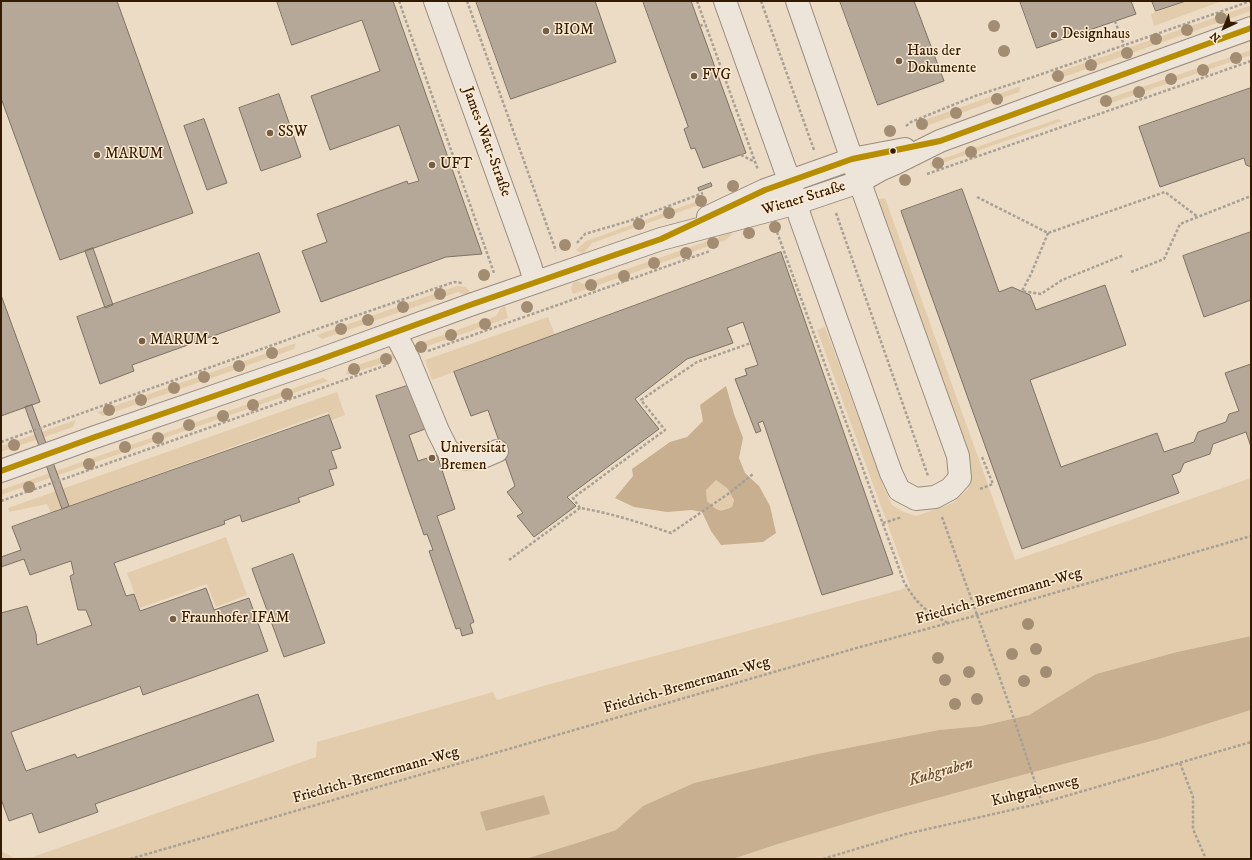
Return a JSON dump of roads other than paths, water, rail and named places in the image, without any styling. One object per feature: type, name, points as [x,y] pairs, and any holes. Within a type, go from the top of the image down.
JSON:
[{"type":"street","name":"James-Watt-Straße","points":[[435,1],[533,274]]},
{"type":"street","points":[[725,1],[790,181],[806,232],[891,472],[899,490],[916,499],[935,497],[950,489],[960,478],[958,456],[859,182],[797,1]]},
{"type":"street","name":"Wiener Straße","points":[[1,471],[396,333],[533,274],[797,203],[859,182],[880,170],[940,141],[1065,94],[1251,28]]},
{"type":"street","name":"Wiener Straße","points":[[661,239],[765,190],[852,159],[940,141]]},
{"type":"street","points":[[396,333],[448,451],[465,459],[483,457],[497,451]]},
{"type":"water","points":[[726,386],[743,438],[739,458],[745,473],[759,486],[770,506],[776,533],[763,542],[721,545],[711,531],[702,512],[692,510],[667,512],[634,507],[615,498],[633,476],[632,469],[670,442],[687,437],[703,421],[700,405]],"holes":[[[716,480],[728,489],[734,500],[732,507],[724,510],[718,510],[707,501],[706,490]]]},
{"type":"water","name":"Kuhgraben","points":[[1251,636],[1251,710],[1159,739],[878,814],[733,859],[525,859],[616,830],[643,806],[694,783],[817,754],[939,730],[981,726],[1029,715],[1096,674],[1177,652]]},
{"type":"water","points":[[544,795],[550,814],[486,831],[480,812]]},
{"type":"place","name":"BIOM","points":[[546,31]]},
{"type":"place","name":"Designhaus","points":[[1054,35]]},
{"type":"place","name":"Haus der Dokumente","points":[[899,61]]},
{"type":"place","name":"FVG","points":[[694,76]]},
{"type":"place","name":"SSW","points":[[270,133]]},
{"type":"place","name":"MARUM","points":[[97,155]]},
{"type":"place","name":"UFT","points":[[432,165]]},
{"type":"place","name":"MARUM 2","points":[[142,341]]},
{"type":"place","name":"Universität Bremen","points":[[432,458]]},
{"type":"place","name":"Fraunhofer IFAM","points":[[173,619]]}]
